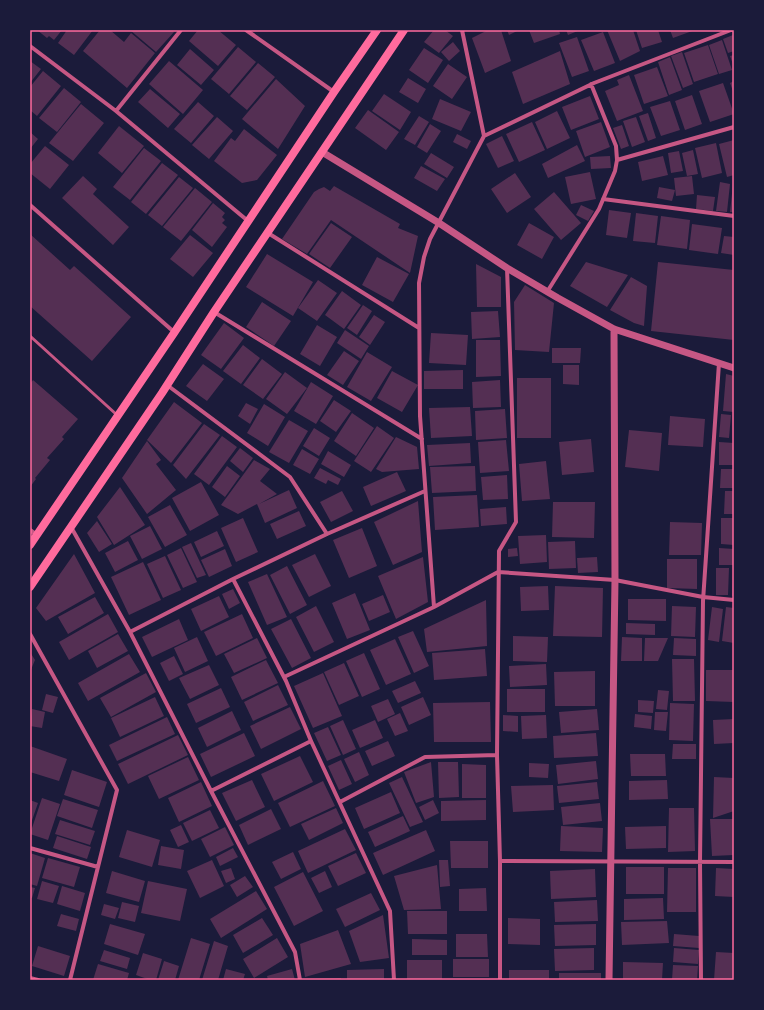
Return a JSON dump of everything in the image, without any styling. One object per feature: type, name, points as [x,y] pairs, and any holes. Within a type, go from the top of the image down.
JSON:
[{"type":"main road","points":[[30,545],[33,533],[118,416],[377,30]]},
{"type":"main road","points":[[30,587],[404,30]]},
{"type":"street","points":[[116,111],[181,30]]},
{"type":"street","points":[[246,30],[334,92]]},
{"type":"street","points":[[463,30],[484,136]]},
{"type":"street","points":[[434,608],[420,416],[419,328],[419,283],[421,270],[430,239],[484,136],[591,84],[731,30]]},
{"type":"street","points":[[30,46],[116,111],[248,222]]},
{"type":"street","points":[[547,292],[598,209],[615,171],[617,160],[616,146],[591,84]]},
{"type":"street","points":[[617,160],[734,127]]},
{"type":"street","points":[[322,152],[439,223],[507,268],[614,329],[734,368]]},
{"type":"street","points":[[603,199],[734,216]]},
{"type":"street","points":[[30,205],[174,333]]},
{"type":"street","points":[[268,233],[419,328]]},
{"type":"street","points":[[500,980],[500,861],[497,755],[498,572],[499,551],[516,522],[507,268]]},
{"type":"street","points":[[214,312],[422,439]]},
{"type":"street","points":[[610,980],[610,862],[615,580],[614,329]]},
{"type":"street","points":[[701,980],[700,862],[703,597],[719,363]]},
{"type":"street","points":[[167,385],[290,477],[327,534]]},
{"type":"street","points":[[130,632],[233,578],[327,534],[425,491]]},
{"type":"street","points":[[70,526],[130,632],[295,952],[300,980]]},
{"type":"street","points":[[284,677],[434,608],[498,572],[615,580],[703,597],[734,600]]},
{"type":"street","points":[[233,578],[284,677],[311,742],[390,911],[394,980]]},
{"type":"street","points":[[30,634],[117,790],[70,980]]},
{"type":"street","points":[[211,791],[311,742]]},
{"type":"street","points":[[340,802],[425,757],[497,755]]},
{"type":"street","points":[[30,848],[98,868]]},
{"type":"street","points":[[500,861],[734,862]]},
{"type":"street","points":[[30,978],[38,980]]},
{"type":"lane","points":[[30,336],[118,416]]},
{"type":"building","points":[[37,30],[62,30],[54,40],[49,36],[47,38]]},
{"type":"building","points":[[67,30],[93,30],[74,55],[58,43]]},
{"type":"building","points":[[100,30],[110,30],[124,42],[131,33],[155,53],[127,88],[83,51]]},
{"type":"building","points":[[130,30],[171,30],[174,32],[156,52]]},
{"type":"building","points":[[198,30],[218,30],[236,45],[218,66],[189,41]]},
{"type":"building","points":[[434,30],[445,30],[453,36],[439,53],[424,42]]},
{"type":"building","points":[[488,30],[501,30],[511,61],[485,73],[472,38]]},
{"type":"building","points":[[507,30],[519,30],[509,35]]},
{"type":"building","points":[[529,30],[559,30],[560,34],[534,43]]},
{"type":"building","points":[[566,30],[580,30],[568,35]]},
{"type":"building","points":[[607,30],[633,30],[640,51],[620,61]]},
{"type":"building","points":[[636,30],[658,30],[662,42],[642,48]]},
{"type":"building","points":[[670,30],[695,30],[673,38]]},
{"type":"building","points":[[603,32],[615,63],[594,71],[581,40]]},
{"type":"building","points":[[733,35],[734,51],[728,53],[723,39]]},
{"type":"building","points":[[577,37],[589,71],[572,77],[559,43]]},
{"type":"building","points":[[722,40],[732,70],[719,74],[709,45]]},
{"type":"building","points":[[453,42],[460,51],[449,61],[441,52]]},
{"type":"building","points":[[708,45],[718,74],[694,82],[684,53]]},
{"type":"building","points":[[238,47],[256,62],[229,94],[211,79]]},
{"type":"building","points":[[424,48],[443,60],[428,83],[409,70]]},
{"type":"building","points":[[190,49],[214,70],[201,85],[177,65]]},
{"type":"building","points":[[560,51],[570,84],[523,104],[512,72]]},
{"type":"building","points":[[682,52],[693,84],[683,88],[671,56]]},
{"type":"building","points":[[734,55],[734,67],[730,56]]},
{"type":"building","points":[[670,57],[682,90],[669,95],[658,62]]},
{"type":"building","points":[[30,61],[41,69],[30,83]]},
{"type":"building","points":[[169,61],[203,90],[183,114],[149,84]]},
{"type":"building","points":[[258,63],[275,77],[247,110],[230,96]]},
{"type":"building","points":[[448,64],[467,77],[452,99],[433,86]]},
{"type":"building","points":[[657,67],[668,96],[644,104],[634,75]]},
{"type":"building","points":[[43,71],[61,86],[37,116],[30,110],[30,87]]},
{"type":"building","points":[[629,75],[643,111],[617,121],[605,91],[619,85],[617,80]]},
{"type":"building","points":[[408,78],[426,89],[418,103],[399,92]]},
{"type":"building","points":[[276,79],[305,106],[278,149],[242,119]]},
{"type":"building","points":[[734,81],[734,94],[730,83]]},
{"type":"building","points":[[723,83],[734,114],[710,122],[699,91]]},
{"type":"building","points":[[64,88],[81,102],[57,132],[39,118]]},
{"type":"building","points":[[150,89],[180,114],[168,128],[138,102]]},
{"type":"building","points":[[384,94],[411,112],[400,130],[372,111]]},
{"type":"building","points":[[692,95],[702,124],[685,130],[675,101]]},
{"type":"building","points":[[590,96],[599,119],[571,130],[562,107]]},
{"type":"building","points":[[440,99],[471,112],[461,131],[432,119]]},
{"type":"building","points":[[670,101],[680,130],[661,136],[650,107]]},
{"type":"building","points":[[198,102],[214,116],[191,143],[174,129]]},
{"type":"building","points":[[81,104],[104,123],[73,161],[49,143]]},
{"type":"building","points":[[368,110],[399,132],[386,150],[355,128]]},
{"type":"building","points":[[557,111],[570,138],[547,149],[535,122]]},
{"type":"building","points":[[648,113],[656,138],[648,141],[639,116]]},
{"type":"building","points":[[419,116],[429,122],[415,145],[404,139]]},
{"type":"building","points":[[217,117],[233,131],[209,159],[192,145]]},
{"type":"building","points":[[636,117],[645,142],[632,147],[623,121]]},
{"type":"building","points":[[532,122],[545,150],[519,162],[506,134]]},
{"type":"building","points":[[601,122],[610,147],[585,157],[576,131]]},
{"type":"building","points":[[430,124],[441,131],[427,153],[417,147]]},
{"type":"building","points":[[622,125],[629,146],[621,149],[613,128]]},
{"type":"building","points":[[119,126],[144,146],[122,173],[98,153]]},
{"type":"building","points":[[244,129],[277,155],[257,180],[242,183],[214,161],[231,138],[235,141]]},
{"type":"building","points":[[30,132],[38,139],[30,149]]},
{"type":"building","points":[[457,134],[471,141],[467,149],[453,142]]},
{"type":"building","points":[[502,136],[514,161],[498,168],[486,144]]},
{"type":"building","points":[[734,140],[734,175],[727,177],[719,144]]},
{"type":"building","points":[[716,143],[722,173],[702,178],[695,148]]},
{"type":"building","points":[[577,145],[585,161],[548,178],[542,164]]},
{"type":"building","points":[[45,146],[69,165],[50,189],[30,173],[30,164]]},
{"type":"building","points":[[144,148],[161,161],[130,200],[113,187]]},
{"type":"building","points":[[693,150],[698,174],[687,176],[682,153]]},
{"type":"building","points":[[679,151],[683,171],[671,173],[668,153]]},
{"type":"building","points":[[431,153],[454,167],[447,178],[424,164]]},
{"type":"building","points":[[610,156],[611,168],[591,169],[590,157]]},
{"type":"building","points":[[663,156],[668,175],[642,181],[638,162]]},
{"type":"building","points":[[162,163],[178,175],[146,214],[131,202]]},
{"type":"building","points":[[421,166],[445,179],[437,191],[414,178]]},
{"type":"building","points":[[590,172],[596,199],[571,204],[565,177]]},
{"type":"building","points":[[515,173],[531,197],[507,213],[491,189]]},
{"type":"building","points":[[83,176],[97,189],[93,194],[129,227],[113,245],[62,198]]},
{"type":"building","points":[[692,176],[694,194],[676,196],[674,178]]},
{"type":"building","points":[[179,177],[193,188],[162,226],[148,215]]},
{"type":"building","points":[[720,182],[730,184],[727,212],[716,211]]},
{"type":"building","points":[[733,184],[734,212],[730,212]]},
{"type":"building","points":[[334,186],[400,224],[398,228],[418,236],[410,273],[331,220],[307,254],[282,239],[314,192],[324,187],[330,191]]},
{"type":"building","points":[[659,187],[675,190],[672,201],[657,198]]},
{"type":"building","points":[[195,188],[212,202],[181,241],[163,227]]},
{"type":"building","points":[[554,192],[581,223],[561,240],[534,209]]},
{"type":"building","points":[[697,195],[715,197],[713,211],[696,209]]},
{"type":"building","points":[[213,203],[225,213],[222,217],[225,220],[222,223],[227,227],[212,247],[192,230]]},
{"type":"building","points":[[581,205],[594,211],[588,221],[576,215]]},
{"type":"building","points":[[609,210],[631,213],[627,238],[606,235]]},
{"type":"building","points":[[636,213],[658,216],[655,243],[633,241]]},
{"type":"building","points":[[661,216],[690,220],[687,249],[657,245]]},
{"type":"building","points":[[331,223],[352,237],[330,268],[309,254]]},
{"type":"building","points":[[529,223],[554,237],[542,259],[517,245]]},
{"type":"building","points":[[692,224],[722,228],[718,254],[689,250]]},
{"type":"building","points":[[30,234],[70,270],[74,266],[131,317],[92,361],[30,306]]},
{"type":"building","points":[[190,235],[213,253],[193,277],[170,259]]},
{"type":"building","points":[[724,236],[734,237],[734,255],[721,253]]},
{"type":"building","points":[[267,254],[313,282],[293,316],[246,287]]},
{"type":"building","points":[[377,257],[409,274],[393,302],[362,285]]},
{"type":"building","points":[[586,262],[628,275],[607,307],[570,286]]},
{"type":"building","points":[[658,262],[734,270],[734,340],[651,331]]},
{"type":"building","points":[[476,264],[501,277],[501,307],[477,307]]},
{"type":"building","points":[[631,277],[647,286],[644,326],[634,323],[610,310]]},
{"type":"building","points":[[318,280],[337,293],[317,321],[298,308]]},
{"type":"building","points":[[525,285],[554,303],[549,352],[515,350],[514,302]]},
{"type":"building","points":[[342,291],[361,305],[344,329],[325,315]]},
{"type":"building","points":[[262,302],[291,321],[274,346],[246,327]]},
{"type":"building","points":[[363,305],[372,311],[357,335],[347,328]]},
{"type":"building","points":[[498,311],[500,337],[472,339],[471,312]]},
{"type":"building","points":[[374,315],[385,322],[370,345],[359,337]]},
{"type":"building","points":[[224,323],[244,338],[221,369],[201,355]]},
{"type":"building","points":[[317,325],[337,337],[320,366],[300,354]]},
{"type":"building","points":[[345,330],[369,346],[361,359],[337,343]]},
{"type":"building","points":[[431,333],[468,335],[466,365],[429,363]]},
{"type":"building","points":[[476,340],[500,340],[501,376],[476,377]]},
{"type":"building","points":[[243,345],[260,358],[241,384],[223,371]]},
{"type":"building","points":[[552,348],[581,348],[580,363],[552,363]]},
{"type":"building","points":[[344,351],[359,361],[343,385],[327,375]]},
{"type":"building","points":[[367,352],[392,367],[371,401],[347,387]]},
{"type":"building","points":[[262,359],[282,374],[263,399],[243,385]]},
{"type":"building","points":[[203,364],[224,379],[207,401],[186,386]]},
{"type":"building","points":[[563,365],[579,365],[579,385],[563,384]]},
{"type":"building","points":[[463,370],[463,389],[424,389],[424,371]]},
{"type":"building","points":[[392,371],[418,385],[402,412],[377,398]]},
{"type":"building","points":[[285,372],[307,388],[287,414],[266,399]]},
{"type":"building","points":[[726,374],[734,376],[734,412],[723,411]]},
{"type":"building","points":[[517,378],[551,378],[551,438],[517,438]]},
{"type":"building","points":[[33,380],[78,419],[62,437],[64,439],[47,458],[50,460],[35,478],[36,479],[30,487],[30,384]]},
{"type":"building","points":[[500,380],[501,407],[473,408],[472,382]]},
{"type":"building","points":[[311,382],[333,396],[316,424],[294,411]]},
{"type":"building","points":[[334,400],[351,411],[336,432],[320,421]]},
{"type":"building","points":[[174,402],[202,423],[171,463],[147,440]]},
{"type":"building","points":[[246,403],[258,409],[250,424],[238,416]]},
{"type":"building","points":[[264,404],[285,417],[268,446],[247,433]]},
{"type":"building","points":[[470,407],[472,436],[431,438],[429,408]]},
{"type":"building","points":[[505,409],[507,438],[476,440],[475,411]]},
{"type":"building","points":[[352,413],[374,428],[356,456],[334,441]]},
{"type":"building","points":[[721,414],[731,415],[729,438],[719,437]]},
{"type":"building","points":[[670,416],[705,419],[703,447],[668,445]]},
{"type":"building","points":[[289,420],[308,431],[289,463],[269,452]]},
{"type":"building","points":[[204,424],[220,435],[186,479],[173,465]]},
{"type":"building","points":[[377,426],[394,438],[371,472],[354,461]]},
{"type":"building","points":[[314,428],[330,438],[319,456],[303,446]]},
{"type":"building","points":[[629,430],[662,433],[659,471],[625,467]]},
{"type":"building","points":[[222,436],[237,447],[209,485],[194,474]]},
{"type":"building","points":[[396,437],[417,447],[419,469],[382,472],[376,469]]},
{"type":"building","points":[[591,439],[594,472],[562,475],[559,442]]},
{"type":"building","points":[[506,440],[509,471],[480,473],[478,442]]},
{"type":"building","points":[[147,441],[161,460],[156,464],[176,490],[147,514],[122,478]]},
{"type":"building","points":[[719,442],[734,443],[734,465],[719,465]]},
{"type":"building","points":[[470,443],[471,463],[429,466],[427,445]]},
{"type":"building","points":[[240,448],[253,458],[243,472],[230,461]]},
{"type":"building","points":[[302,449],[319,459],[310,474],[293,465]]},
{"type":"building","points":[[328,451],[351,465],[344,477],[321,464]]},
{"type":"building","points":[[254,460],[270,469],[260,481],[277,494],[259,504],[289,490],[297,508],[265,523],[257,504],[238,514],[221,505]]},
{"type":"building","points":[[546,461],[550,499],[522,501],[519,464]]},
{"type":"building","points":[[227,466],[240,476],[225,497],[212,487]]},
{"type":"building","points":[[475,466],[476,491],[432,493],[430,467]]},
{"type":"building","points":[[320,468],[341,479],[338,485],[328,480],[326,484],[314,478]]},
{"type":"building","points":[[721,469],[734,469],[734,488],[720,488]]},
{"type":"building","points":[[397,472],[406,491],[371,506],[363,487]]},
{"type":"building","points":[[507,475],[508,499],[483,500],[481,477]]},
{"type":"building","points":[[201,482],[219,515],[190,531],[172,498]]},
{"type":"building","points":[[120,487],[145,525],[114,545],[97,517]]},
{"type":"building","points":[[342,491],[353,511],[331,522],[320,502]]},
{"type":"building","points":[[725,491],[734,491],[734,514],[724,514]]},
{"type":"building","points":[[477,495],[479,527],[435,530],[433,497]]},
{"type":"building","points":[[418,501],[422,552],[393,565],[374,522]]},
{"type":"building","points":[[553,502],[595,502],[594,538],[552,537]]},
{"type":"building","points":[[170,505],[187,535],[165,547],[148,517]]},
{"type":"building","points":[[506,507],[507,524],[481,526],[480,509]]},
{"type":"building","points":[[299,511],[306,526],[277,539],[270,524]]},
{"type":"building","points":[[243,518],[258,552],[236,562],[221,528]]},
{"type":"building","points":[[721,518],[734,518],[734,545],[721,544]]},
{"type":"building","points":[[97,521],[112,544],[99,552],[87,533]]},
{"type":"building","points":[[670,522],[702,523],[701,555],[669,555]]},
{"type":"building","points":[[150,526],[162,549],[142,559],[130,536]]},
{"type":"building","points":[[362,528],[377,566],[349,578],[333,540]]},
{"type":"building","points":[[217,531],[224,546],[201,557],[194,542]]},
{"type":"building","points":[[546,535],[547,562],[520,564],[518,536]]},
{"type":"building","points":[[128,541],[138,560],[115,572],[105,553]]},
{"type":"building","points":[[575,541],[576,568],[549,569],[548,542]]},
{"type":"building","points":[[191,543],[206,575],[197,578],[182,547]]},
{"type":"building","points":[[181,548],[197,582],[183,588],[167,555]]},
{"type":"building","points":[[517,548],[518,556],[508,557],[508,549]]},
{"type":"building","points":[[719,548],[734,549],[734,565],[719,565]]},
{"type":"building","points":[[225,549],[232,566],[209,577],[201,560]]},
{"type":"building","points":[[74,554],[95,593],[46,621],[36,608]]},
{"type":"building","points":[[315,554],[331,586],[309,597],[292,565]]},
{"type":"building","points":[[165,556],[181,590],[163,598],[147,564]]},
{"type":"building","points":[[423,557],[428,602],[396,619],[378,576]]},
{"type":"building","points":[[597,557],[598,572],[578,573],[577,558]]},
{"type":"building","points":[[667,559],[697,559],[697,589],[667,588]]},
{"type":"building","points":[[143,562],[161,600],[129,615],[111,577]]},
{"type":"building","points":[[287,566],[307,605],[290,614],[270,575]]},
{"type":"building","points":[[716,568],[729,568],[728,595],[716,595]]},
{"type":"building","points":[[267,574],[287,617],[267,625],[248,582]]},
{"type":"building","points":[[733,575],[734,596],[732,596]]},
{"type":"building","points":[[548,586],[549,610],[521,611],[520,587]]},
{"type":"building","points":[[555,586],[603,588],[602,637],[553,636]]},
{"type":"building","points":[[233,589],[240,603],[229,609],[222,594]]},
{"type":"building","points":[[355,593],[370,630],[347,639],[332,603]]},
{"type":"building","points":[[383,595],[390,612],[369,621],[362,604]]},
{"type":"building","points":[[219,596],[229,617],[201,631],[191,609]]},
{"type":"building","points":[[95,597],[104,613],[68,634],[58,617]]},
{"type":"building","points":[[628,599],[666,599],[666,621],[628,620]]},
{"type":"building","points":[[486,600],[487,646],[427,652],[424,629]]},
{"type":"building","points":[[316,606],[334,642],[314,652],[296,617]]},
{"type":"building","points":[[672,606],[696,607],[695,637],[671,636]]},
{"type":"building","points":[[712,607],[723,609],[719,642],[708,640]]},
{"type":"building","points":[[726,607],[734,608],[734,643],[722,641]]},
{"type":"building","points":[[108,614],[118,632],[69,660],[59,642]]},
{"type":"building","points":[[242,614],[253,638],[216,656],[204,632]]},
{"type":"building","points":[[179,619],[188,640],[152,657],[142,637]]},
{"type":"building","points":[[291,619],[311,658],[292,668],[271,629]]},
{"type":"building","points":[[626,623],[655,624],[655,635],[626,634]]},
{"type":"building","points":[[413,631],[429,666],[414,673],[398,637]]},
{"type":"building","points":[[118,634],[128,651],[97,668],[88,651]]},
{"type":"building","points":[[513,636],[548,637],[547,662],[513,661]]},
{"type":"building","points":[[197,637],[208,661],[185,672],[174,648]]},
{"type":"building","points":[[622,637],[642,638],[642,661],[621,661]]},
{"type":"building","points":[[257,638],[267,658],[234,673],[224,654]]},
{"type":"building","points":[[645,638],[668,638],[658,661],[644,661]]},
{"type":"building","points":[[674,638],[696,639],[696,656],[673,655]]},
{"type":"building","points":[[395,639],[411,674],[386,685],[370,650]]},
{"type":"building","points":[[485,649],[487,676],[434,680],[432,653]]},
{"type":"building","points":[[30,652],[35,660],[30,672]]},
{"type":"building","points":[[364,653],[380,689],[362,697],[346,661]]},
{"type":"building","points":[[129,654],[140,672],[88,701],[78,683]]},
{"type":"building","points":[[174,656],[183,674],[169,681],[160,663]]},
{"type":"building","points":[[672,659],[694,659],[695,701],[673,701]]},
{"type":"building","points":[[266,660],[278,683],[242,700],[231,677]]},
{"type":"building","points":[[344,663],[359,696],[339,705],[324,672]]},
{"type":"building","points":[[546,664],[547,685],[510,687],[509,666]]},
{"type":"building","points":[[209,665],[219,685],[190,699],[179,678]]},
{"type":"building","points":[[706,670],[734,670],[734,702],[706,701]]},
{"type":"building","points":[[595,671],[595,706],[555,706],[554,672]]},
{"type":"building","points":[[146,673],[156,692],[111,717],[100,698]]},
{"type":"building","points":[[323,673],[342,716],[313,728],[294,686]]},
{"type":"building","points":[[415,681],[421,693],[398,703],[392,691]]},
{"type":"building","points":[[278,685],[288,705],[253,721],[244,702]]},
{"type":"building","points":[[221,688],[230,707],[196,723],[187,704]]},
{"type":"building","points":[[507,689],[545,689],[545,712],[507,712]]},
{"type":"building","points":[[658,690],[669,691],[667,710],[656,709]]},
{"type":"building","points":[[46,694],[58,697],[53,713],[42,710]]},
{"type":"building","points":[[155,697],[164,716],[120,737],[111,718]]},
{"type":"building","points":[[423,697],[431,715],[409,725],[401,707]]},
{"type":"building","points":[[388,699],[395,714],[378,722],[371,706]]},
{"type":"building","points":[[638,700],[654,701],[653,713],[638,712]]},
{"type":"building","points":[[490,702],[491,742],[434,742],[433,703]]},
{"type":"building","points":[[670,703],[694,704],[693,741],[669,740]]},
{"type":"building","points":[[290,707],[301,729],[261,749],[250,726]]},
{"type":"building","points":[[32,709],[45,712],[42,728],[30,726]]},
{"type":"building","points":[[597,709],[599,730],[561,733],[559,712]]},
{"type":"building","points":[[232,711],[241,730],[207,747],[198,728]]},
{"type":"building","points":[[655,712],[668,712],[666,731],[654,730]]},
{"type":"building","points":[[400,713],[408,731],[395,736],[387,719]]},
{"type":"building","points":[[635,714],[652,716],[651,729],[634,727]]},
{"type":"building","points":[[503,715],[518,716],[518,732],[503,731]]},
{"type":"building","points":[[546,715],[547,738],[522,739],[521,716]]},
{"type":"building","points":[[167,717],[175,734],[117,761],[109,745]]},
{"type":"building","points":[[734,719],[734,743],[714,744],[713,720]]},
{"type":"building","points":[[343,720],[356,749],[343,755],[330,726]]},
{"type":"building","points":[[375,720],[383,738],[360,748],[352,730]]},
{"type":"building","points":[[328,727],[341,755],[327,761],[314,733]]},
{"type":"building","points":[[244,733],[255,756],[211,777],[200,754]]},
{"type":"building","points":[[596,733],[598,756],[554,758],[553,736]]},
{"type":"building","points":[[178,735],[188,755],[128,784],[118,764]]},
{"type":"building","points":[[388,741],[395,756],[372,766],[365,751]]},
{"type":"building","points":[[673,744],[696,744],[696,759],[672,759]]},
{"type":"building","points":[[30,746],[67,759],[59,781],[30,772]]},
{"type":"building","points":[[359,752],[369,775],[355,782],[344,759]]},
{"type":"building","points":[[630,754],[665,754],[666,776],[631,776]]},
{"type":"building","points":[[300,756],[313,782],[274,801],[261,774]]},
{"type":"building","points":[[188,757],[199,780],[159,799],[148,776]]},
{"type":"building","points":[[341,760],[352,784],[339,790],[328,766]]},
{"type":"building","points":[[596,761],[598,779],[558,784],[556,765]]},
{"type":"building","points":[[431,762],[434,797],[416,803],[404,772]]},
{"type":"building","points":[[438,762],[458,762],[459,797],[439,798]]},
{"type":"building","points":[[529,763],[549,764],[548,778],[529,777]]},
{"type":"building","points":[[462,764],[486,765],[486,798],[462,798]]},
{"type":"building","points":[[72,770],[107,782],[99,807],[64,795]]},
{"type":"building","points":[[402,777],[423,822],[410,827],[389,783]]},
{"type":"building","points":[[714,777],[734,778],[734,811],[713,818]]},
{"type":"building","points":[[252,780],[265,807],[236,821],[222,793]]},
{"type":"building","points":[[667,780],[668,799],[629,800],[629,781]]},
{"type":"building","points":[[323,781],[335,806],[290,827],[278,803]]},
{"type":"building","points":[[201,782],[212,806],[179,822],[168,798]]},
{"type":"building","points":[[597,782],[599,799],[559,803],[557,786]]},
{"type":"building","points":[[553,785],[554,810],[513,812],[511,786]]},
{"type":"building","points":[[391,792],[400,813],[364,829],[355,808]]},
{"type":"building","points":[[42,798],[60,804],[48,840],[30,834]]},
{"type":"building","points":[[63,799],[98,810],[92,828],[57,816]]},
{"type":"building","points":[[30,800],[38,803],[30,826]]},
{"type":"building","points":[[433,800],[439,813],[425,820],[419,807]]},
{"type":"building","points":[[486,800],[486,820],[441,821],[441,801]]},
{"type":"building","points":[[600,803],[602,821],[563,825],[561,807]]},
{"type":"building","points":[[336,808],[343,823],[309,840],[301,824]]},
{"type":"building","points":[[669,808],[694,808],[695,851],[668,852]]},
{"type":"building","points":[[271,809],[281,829],[248,845],[239,825]]},
{"type":"building","points":[[210,810],[219,828],[192,841],[183,823]]},
{"type":"building","points":[[403,816],[410,831],[375,847],[368,832]]},
{"type":"building","points":[[710,819],[734,819],[734,855],[712,856]]},
{"type":"building","points":[[60,820],[95,831],[90,845],[55,834]]},
{"type":"building","points":[[181,825],[189,842],[178,847],[170,830]]},
{"type":"building","points":[[561,826],[603,828],[602,852],[560,851]]},
{"type":"building","points":[[666,826],[666,848],[626,849],[625,827]]},
{"type":"building","points":[[225,827],[234,845],[210,857],[201,839]]},
{"type":"building","points":[[345,829],[356,850],[308,873],[298,851]]},
{"type":"building","points":[[127,830],[160,840],[152,867],[119,857]]},
{"type":"building","points":[[426,830],[435,851],[383,875],[373,853]]},
{"type":"building","points":[[57,836],[91,847],[87,859],[53,848]]},
{"type":"building","points":[[450,841],[488,841],[488,868],[451,868]]},
{"type":"building","points":[[161,846],[184,850],[181,869],[158,865]]},
{"type":"building","points":[[233,848],[238,857],[220,866],[216,857]]},
{"type":"building","points":[[293,852],[301,869],[281,879],[272,862]]},
{"type":"building","points":[[30,853],[45,858],[37,886],[30,884]]},
{"type":"building","points":[[356,853],[366,873],[338,886],[328,866]]},
{"type":"building","points":[[48,858],[80,867],[74,887],[42,878]]},
{"type":"building","points":[[212,860],[224,886],[200,898],[187,871]]},
{"type":"building","points":[[439,860],[448,860],[450,886],[440,887]]},
{"type":"building","points":[[437,865],[441,909],[404,910],[394,876]]},
{"type":"building","points":[[626,867],[664,867],[664,894],[626,894]]},
{"type":"building","points":[[231,868],[235,879],[226,883],[221,871]]},
{"type":"building","points":[[668,868],[696,868],[696,912],[667,912]]},
{"type":"building","points":[[716,868],[734,869],[734,897],[715,896]]},
{"type":"building","points":[[595,869],[596,897],[551,899],[550,871]]},
{"type":"building","points":[[112,871],[145,881],[139,902],[106,893]]},
{"type":"building","points":[[325,871],[332,887],[319,893],[311,878]]},
{"type":"building","points":[[303,872],[323,911],[294,926],[274,887]]},
{"type":"building","points":[[245,876],[253,887],[237,897],[230,885]]},
{"type":"building","points":[[42,881],[59,886],[53,903],[37,899]]},
{"type":"building","points":[[148,881],[187,889],[180,921],[141,913]]},
{"type":"building","points":[[62,886],[85,893],[80,911],[57,904]]},
{"type":"building","points":[[30,887],[35,888],[32,898],[30,898]]},
{"type":"building","points":[[486,888],[487,911],[459,911],[459,889]]},
{"type":"building","points":[[256,891],[267,909],[221,938],[210,919]]},
{"type":"building","points":[[371,893],[380,910],[345,927],[336,909]]},
{"type":"building","points":[[663,898],[664,919],[624,920],[624,899]]},
{"type":"building","points":[[597,900],[598,921],[555,922],[554,902]]},
{"type":"building","points":[[122,902],[139,906],[135,922],[118,918]]},
{"type":"building","points":[[104,904],[119,908],[115,919],[101,915]]},
{"type":"building","points":[[407,911],[447,911],[447,934],[408,934]]},
{"type":"building","points":[[61,914],[79,919],[76,931],[57,926]]},
{"type":"building","points":[[383,915],[389,958],[360,962],[349,931]]},
{"type":"building","points":[[262,918],[273,935],[243,953],[233,935]]},
{"type":"building","points":[[508,918],[540,919],[540,945],[508,944]]},
{"type":"building","points":[[667,921],[669,943],[622,945],[621,922]]},
{"type":"building","points":[[110,924],[145,934],[138,955],[104,944]]},
{"type":"building","points":[[596,924],[596,945],[555,946],[554,925]]},
{"type":"building","points":[[338,930],[351,964],[305,977],[300,944]]},
{"type":"building","points":[[456,934],[487,934],[488,957],[456,957]]},
{"type":"building","points":[[674,934],[699,936],[699,948],[673,946]]},
{"type":"building","points":[[191,938],[210,944],[199,980],[178,980]]},
{"type":"building","points":[[277,938],[288,957],[254,978],[243,959]]},
{"type":"building","points":[[412,939],[447,940],[447,955],[412,955]]},
{"type":"building","points":[[214,941],[228,946],[218,980],[202,980]]},
{"type":"building","points":[[38,946],[70,956],[64,976],[32,966]]},
{"type":"building","points":[[594,948],[594,970],[555,971],[554,949]]},
{"type":"building","points":[[674,948],[699,950],[698,964],[673,962]]},
{"type":"building","points":[[104,950],[130,958],[127,969],[100,961]]},
{"type":"building","points":[[716,952],[734,953],[734,980],[714,980]]},
{"type":"building","points":[[143,953],[162,959],[156,980],[150,980],[136,975]]},
{"type":"building","points":[[453,959],[489,959],[489,977],[453,977]]},
{"type":"building","points":[[407,960],[442,960],[442,980],[407,980]]},
{"type":"building","points":[[164,961],[179,966],[175,980],[158,980]]},
{"type":"building","points":[[623,962],[663,963],[662,980],[623,980]]},
{"type":"building","points":[[98,964],[129,973],[127,980],[93,980]]},
{"type":"building","points":[[673,965],[698,966],[697,980],[672,980]]},
{"type":"building","points":[[226,969],[245,974],[243,980],[223,980]]},
{"type":"building","points":[[292,969],[295,980],[268,980],[267,976]]},
{"type":"building","points":[[384,969],[384,980],[347,980],[347,970]]},
{"type":"building","points":[[509,970],[549,970],[549,980],[509,980]]},
{"type":"building","points":[[559,973],[601,973],[601,980],[559,980]]},
{"type":"building","points":[[341,978],[341,980],[308,980],[308,979]]},
{"type":"building","points":[[466,979],[466,980],[453,980]]}]
